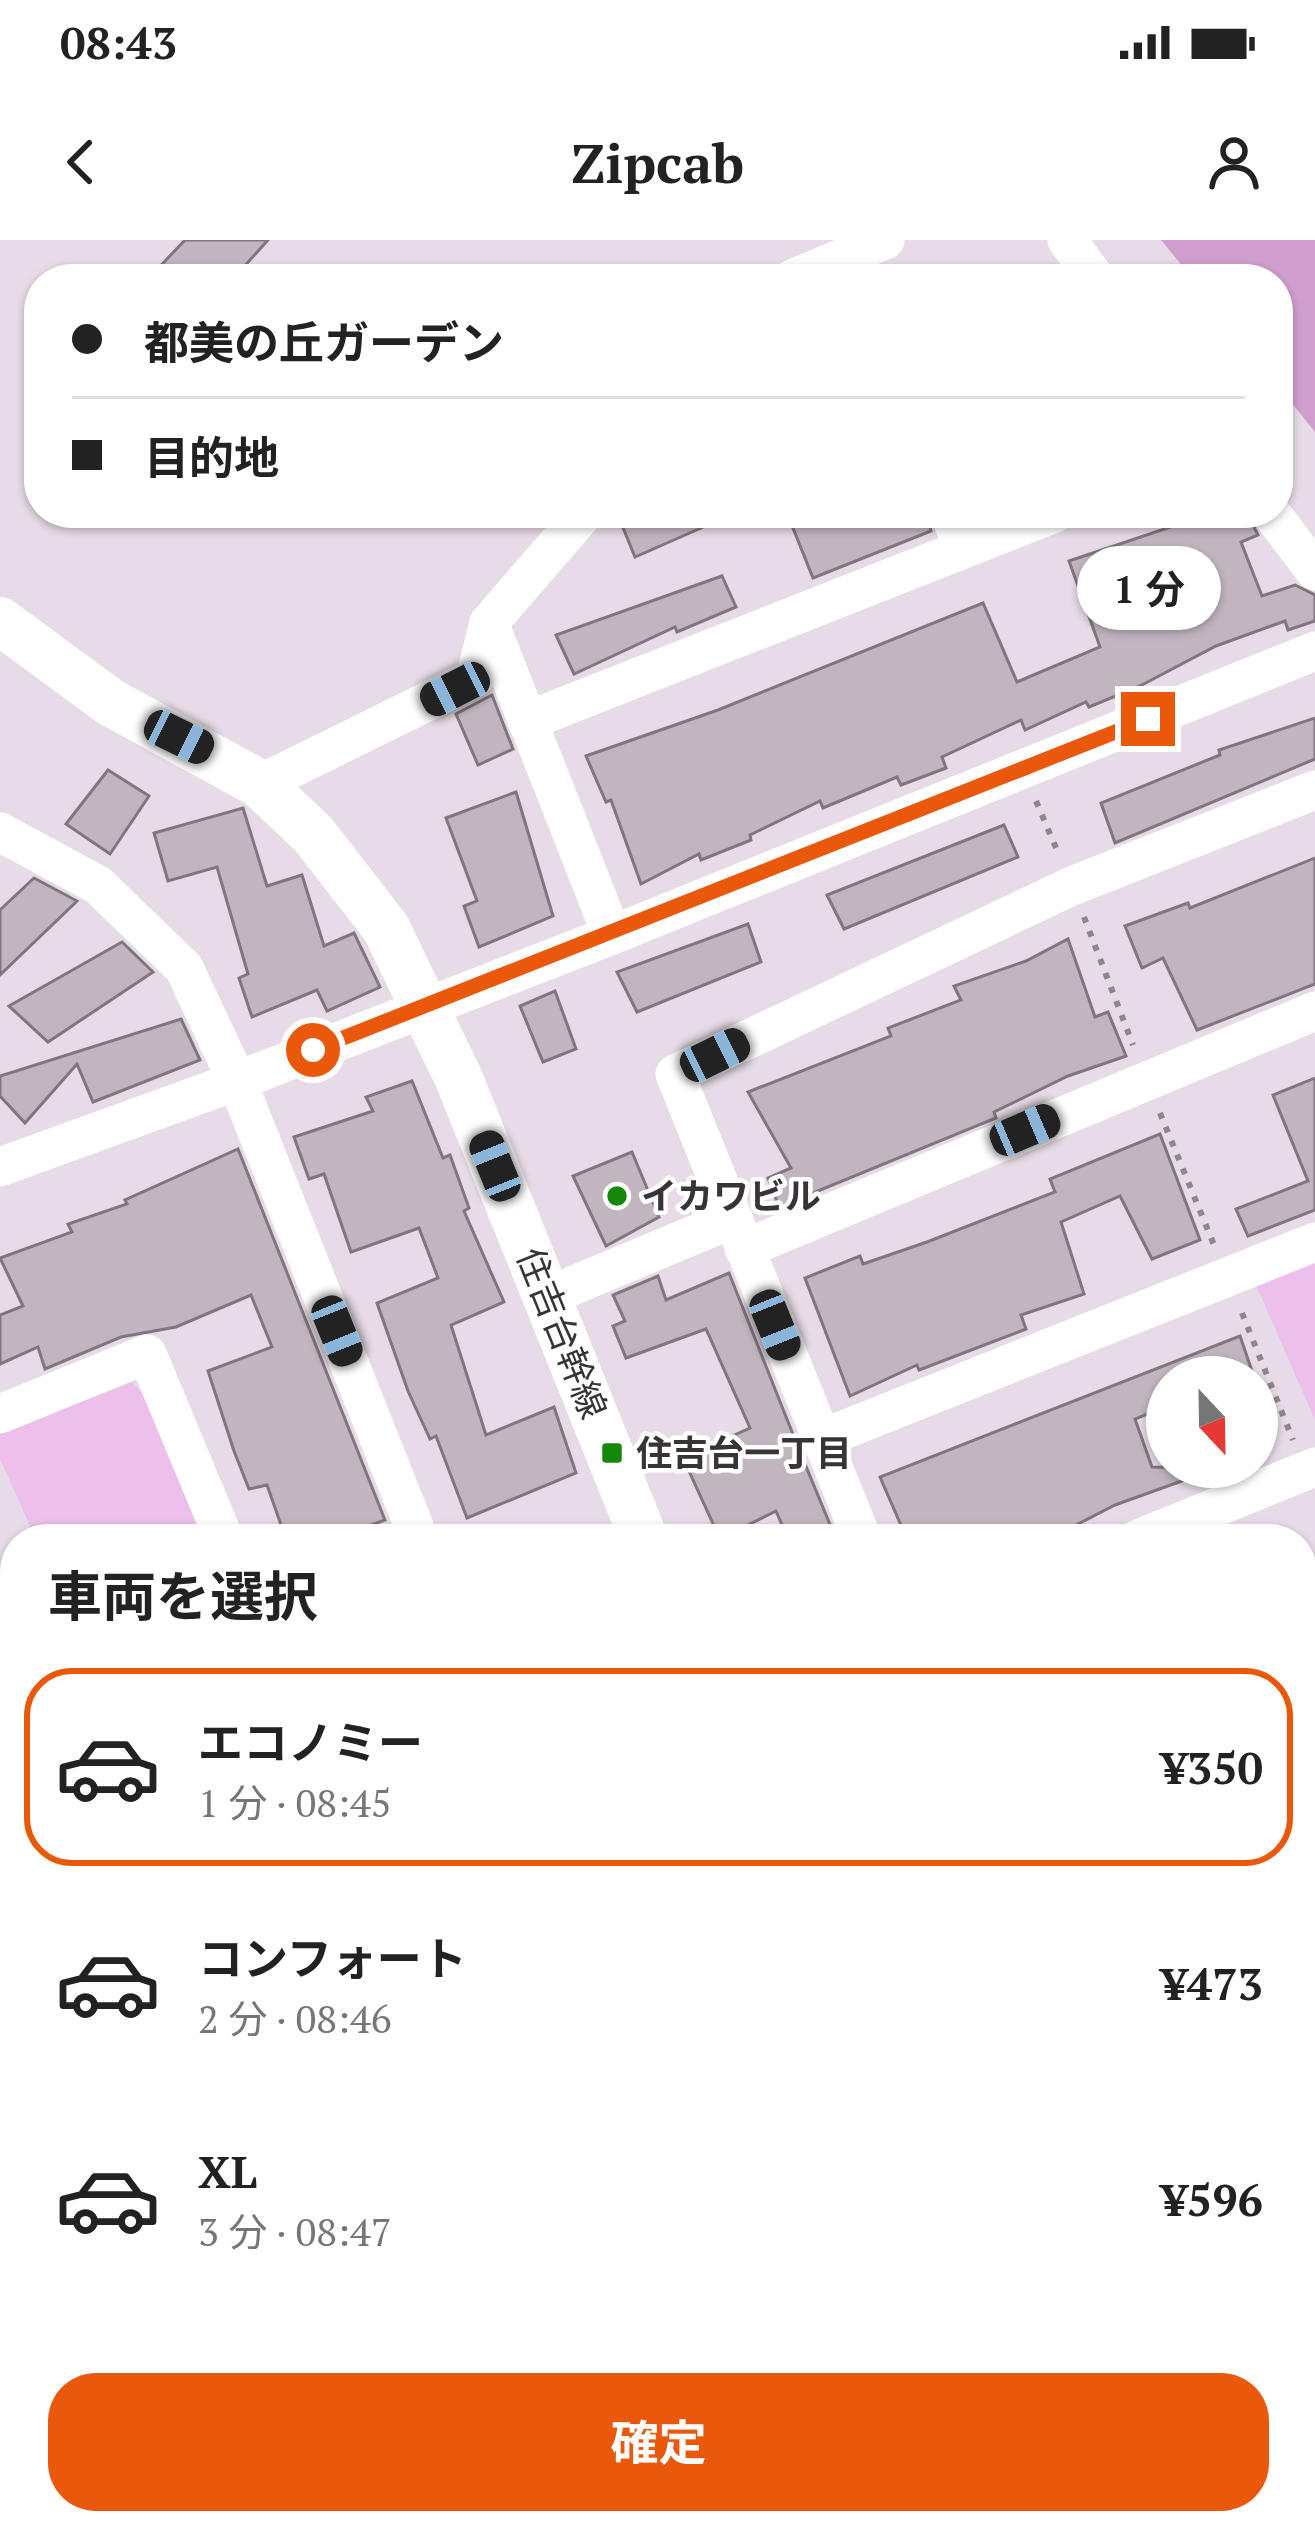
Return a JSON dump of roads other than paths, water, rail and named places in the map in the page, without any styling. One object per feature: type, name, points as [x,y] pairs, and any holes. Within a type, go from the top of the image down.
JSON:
[{"type":"street","points":[[260,784],[475,678],[489,623],[571,528]]},
{"type":"street","points":[[1282,528],[1315,571]]},
{"type":"street","points":[[527,721],[956,531]]},
{"type":"street","name":"住吉台幹線","points":[[0,621],[110,702],[260,784],[314,834],[386,928],[425,1004],[638,1524]]},
{"type":"street","points":[[489,623],[612,934]]},
{"type":"street","points":[[0,1167],[238,1081],[1315,651]]},
{"type":"street","points":[[856,1524],[675,1074],[1072,886],[1315,790]]},
{"type":"street","points":[[0,832],[98,885],[184,968],[238,1081],[413,1524]]},
{"type":"street","points":[[548,1296],[738,1234],[1315,1011]]},
{"type":"street","points":[[821,1439],[1315,1242]]},
{"type":"street","points":[[0,1414],[147,1354],[218,1524]]},
{"type":"street","points":[[1175,1524],[1310,1469]]},
{"type":"place","name":"イカワビル","points":[[617,1196]]},
{"type":"place","name":"住吉台一丁目","points":[[612,1453]]}]
